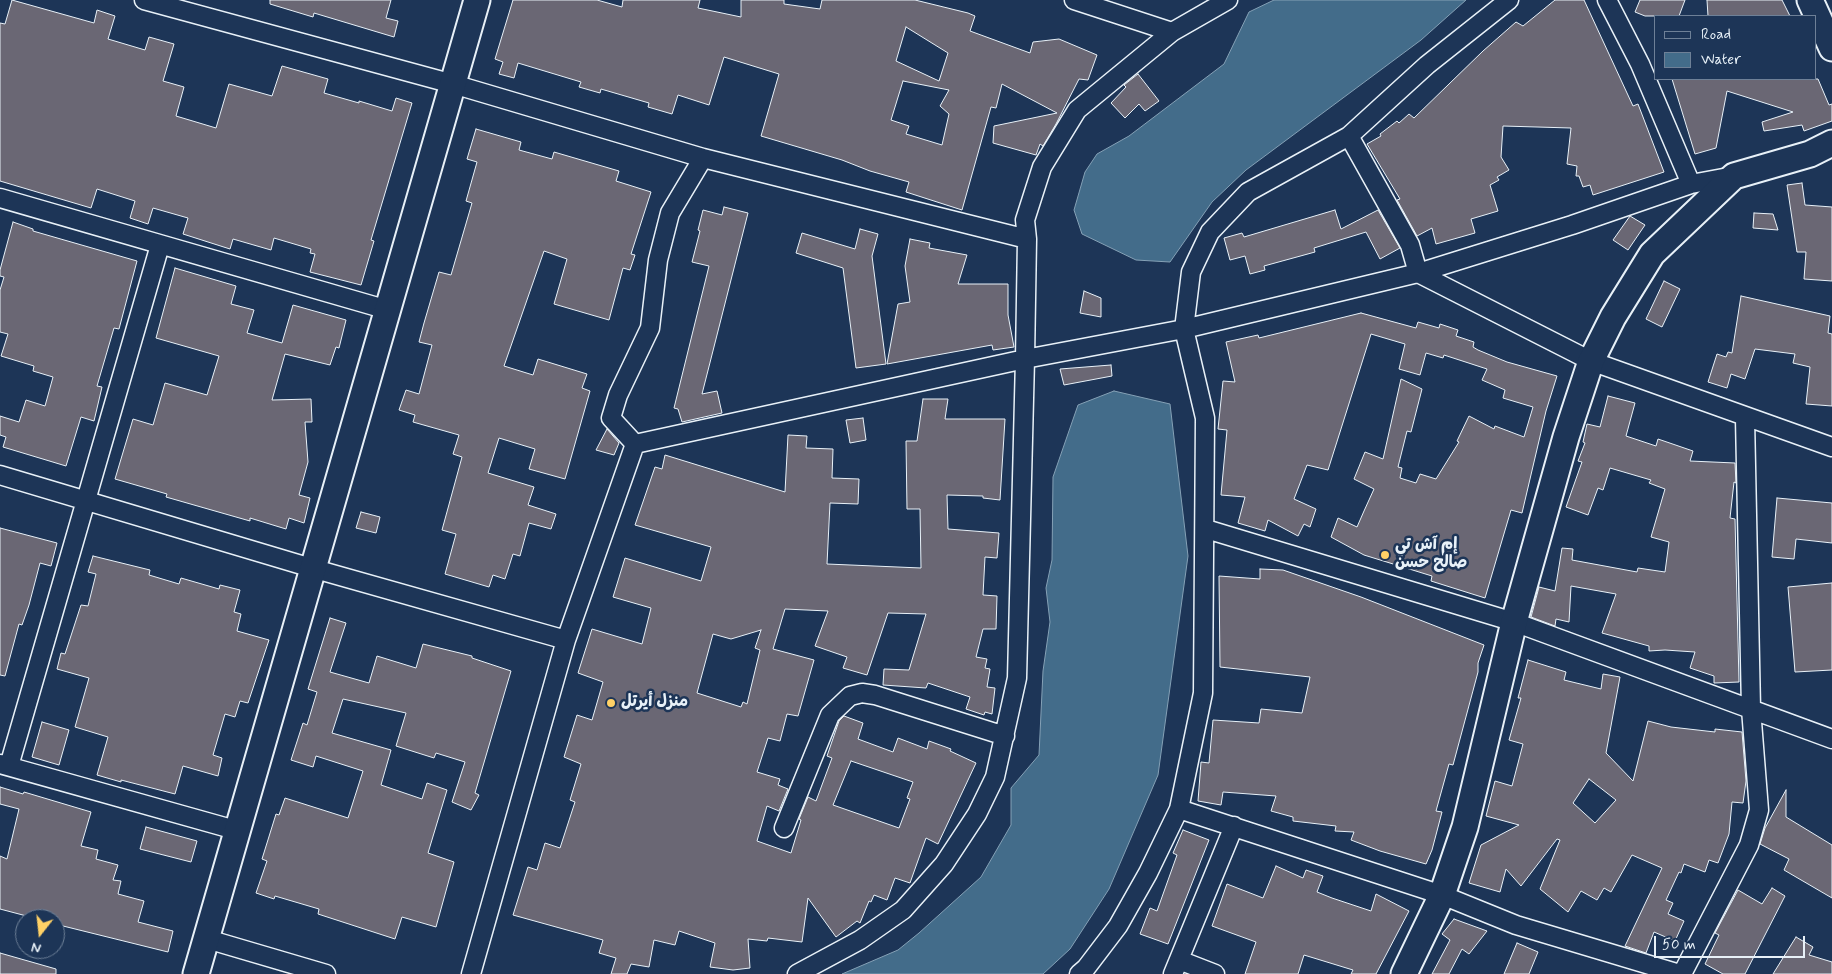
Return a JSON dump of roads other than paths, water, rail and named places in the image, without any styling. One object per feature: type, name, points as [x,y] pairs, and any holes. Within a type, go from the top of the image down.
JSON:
[{"type":"street","points":[[144,0],[453,84],[703,158],[1027,239]]},
{"type":"street","points":[[196,974],[315,569],[477,0]]},
{"type":"street","points":[[1074,0],[1172,32]]},
{"type":"street","points":[[797,974],[860,940],[903,910],[944,864],[977,814],[992,784],[1005,736],[1017,678],[1027,239],[1024,220],[1042,167],[1077,110],[1172,32],[1228,0]]},
{"type":"street","points":[[1079,974],[1118,926],[1148,873],[1179,809],[1203,693],[1206,529],[1205,418],[1184,329],[1191,272],[1210,232],[1248,192],[1349,136],[1427,66],[1509,0]]},
{"type":"street","points":[[1606,0],[1640,64],[1691,184]]},
{"type":"street","points":[[1810,0],[1817,15]]},
{"type":"street","points":[[1817,15],[1832,48]]},
{"type":"street","points":[[1349,136],[1410,245],[1418,274],[1591,361],[1745,418],[1832,447]]},
{"type":"street","points":[[635,444],[1025,359],[1184,329],[1418,274],[1572,226],[1691,184],[1821,156],[1832,143]]},
{"type":"street","points":[[635,444],[611,418],[618,395],[650,328],[658,260],[670,213],[703,158]]},
{"type":"street","points":[[1404,974],[1442,895],[1465,827],[1514,622],[1566,437],[1591,361],[1613,317],[1652,254],[1734,176]]},
{"type":"street","points":[[0,198],[388,310]]},
{"type":"street","points":[[160,245],[87,500],[5,765],[239,831]]},
{"type":"street","points":[[1179,809],[1442,895],[1516,925],[1681,974],[1756,828],[1759,810],[1751,709],[1745,418]]},
{"type":"street","points":[[471,974],[566,640],[635,444]]},
{"type":"street","points":[[0,475],[315,569],[566,640]]},
{"type":"street","points":[[1206,529],[1514,622],[1832,739]]},
{"type":"street","points":[[784,828],[830,715],[850,696],[862,693],[875,695],[1005,736]]},
{"type":"street","points":[[1215,974],[1176,967],[1234,826]]},
{"type":"street","points":[[206,939],[326,974]]},
{"type":"water","points":[[1274,0],[1466,0],[1421,40],[1246,170],[1212,202],[1170,262],[1136,260],[1082,234],[1074,210],[1085,172],[1097,154],[1129,136],[1224,64],[1249,12]]},
{"type":"water","points":[[1114,391],[1170,404],[1188,556],[1158,775],[1109,889],[1070,949],[1043,974],[842,974],[898,950],[919,933],[981,877],[1011,825],[1011,788],[1039,755],[1043,671],[1050,622],[1046,588],[1052,560],[1053,477],[1078,405]]},
{"type":"place","name":"إم آش تي صالح حسن","points":[[1385,555]]},
{"type":"place","name":"منزل أيرتل","points":[[611,703]]}]
